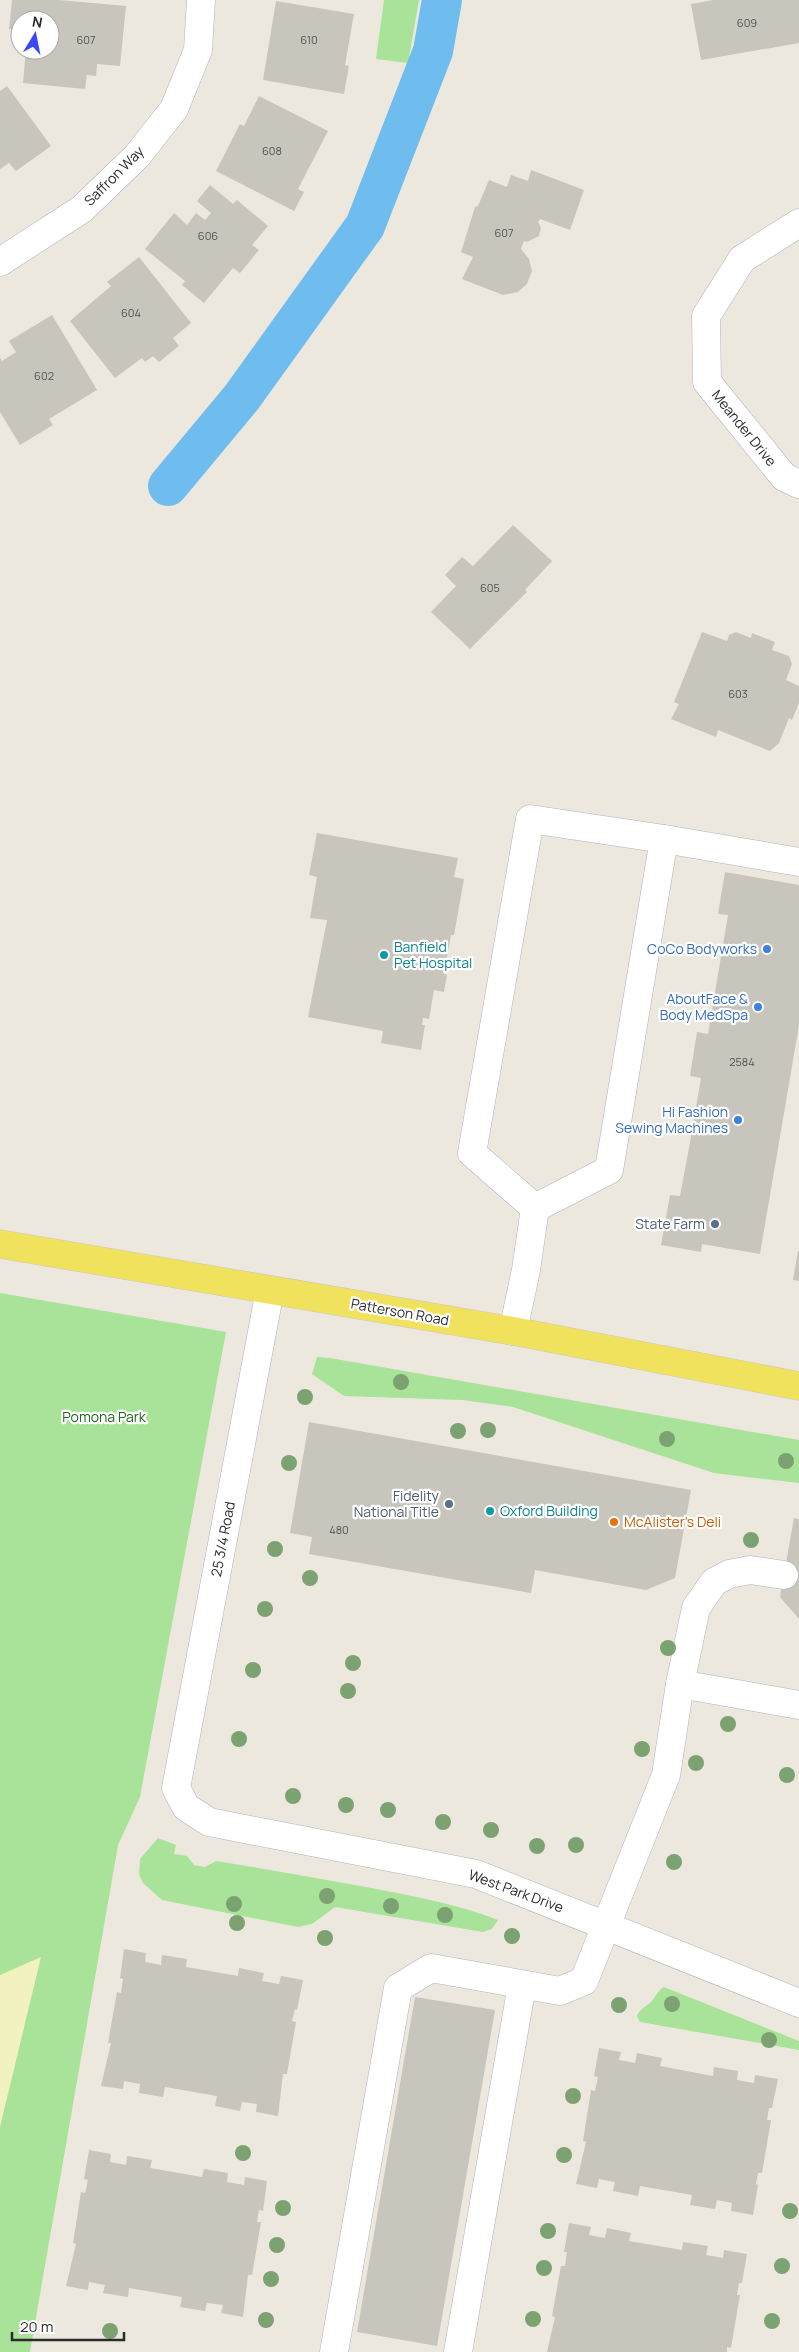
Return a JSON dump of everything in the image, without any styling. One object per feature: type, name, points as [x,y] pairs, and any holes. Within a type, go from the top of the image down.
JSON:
[{"type":"main road","name":"Patterson Road","points":[[0,1244],[512,1331],[799,1386]]},
{"type":"street","name":"Saffron Way","points":[[0,262],[82,208],[137,156],[174,109],[198,50],[201,0]]},
{"type":"street","name":"Meander Drive","points":[[799,223],[742,259],[706,316],[707,382],[784,477],[799,484]]},
{"type":"street","points":[[535,1208],[472,1153],[530,819],[799,862]]},
{"type":"street","points":[[535,1208],[609,1170],[664,839]]},
{"type":"street","points":[[512,1331],[526,1270],[535,1208]]},
{"type":"street","name":"25 3/4 Road","points":[[176,1788],[270,1290]]},
{"type":"street","points":[[334,2352],[398,1988],[431,1968],[560,1991],[584,1981],[666,1775],[680,1684],[696,1608],[714,1582],[729,1574],[750,1570],[784,1575]]},
{"type":"street","points":[[680,1684],[799,1705]]},
{"type":"street","name":"West Park Drive","points":[[176,1788],[186,1807],[209,1822],[476,1874],[799,2003]]},
{"type":"street","points":[[458,2352],[522,1984]]},
{"type":"green space","points":[[384,0],[419,0],[408,63],[376,59]]},
{"type":"green space","name":"Pomona Park","points":[[0,1293],[226,1332],[140,1797],[118,1845],[30,2352],[0,2352]]},
{"type":"green space","points":[[317,1357],[799,1440],[799,1483],[714,1473],[513,1407],[462,1400],[344,1396],[312,1374]]},
{"type":"green space","points":[[158,1838],[176,1845],[174,1854],[187,1856],[194,1865],[205,1867],[216,1861],[366,1887],[449,1904],[498,1920],[492,1929],[483,1932],[335,1907],[312,1924],[298,1927],[162,1900],[143,1883],[139,1874],[140,1859]]},
{"type":"green space","points":[[664,1987],[799,2041],[799,2050],[640,2022],[637,2016],[640,2011]]},
{"type":"sand","points":[[41,1957],[0,2127],[0,1975]]},
{"type":"building","points":[[12,0],[59,0],[126,6],[120,66],[97,64],[96,76],[87,75],[85,89],[23,83],[25,60],[60,60],[60,10],[11,10]]},
{"type":"building","points":[[713,0],[799,0],[799,43],[701,60],[691,4]]},
{"type":"building","points":[[276,1],[354,14],[345,65],[349,66],[344,94],[263,80]]},
{"type":"building","points":[[7,86],[51,146],[16,171],[9,163],[0,169],[0,91]]},
{"type":"building","points":[[259,96],[328,131],[298,189],[304,192],[294,211],[216,171],[240,124],[244,126]]},
{"type":"building","points":[[531,170],[584,190],[570,230],[540,219],[538,222],[541,228],[539,236],[527,242],[524,241],[521,249],[529,259],[532,271],[527,284],[518,292],[503,295],[462,279],[473,257],[461,252],[475,207],[478,206],[489,180],[507,187],[511,175],[528,181]]},
{"type":"building","points":[[210,185],[233,204],[237,200],[268,226],[252,245],[259,250],[240,273],[233,268],[204,303],[182,285],[185,281],[145,249],[174,213],[187,225],[196,213],[205,220],[211,213],[197,201]]},
{"type":"building","points":[[139,257],[191,323],[173,338],[179,346],[159,362],[153,356],[145,362],[142,358],[115,378],[70,321],[111,286],[107,282]]},
{"type":"building","points":[[52,315],[97,390],[49,419],[53,425],[20,445],[0,412],[0,358],[2,361],[16,352],[9,341]]},
{"type":"building","points":[[513,525],[552,561],[525,590],[527,592],[470,649],[431,612],[456,586],[445,575],[462,557],[473,566]]},
{"type":"building","points":[[702,632],[727,641],[729,635],[736,632],[751,638],[752,633],[775,642],[772,650],[789,656],[792,664],[786,680],[799,686],[799,703],[792,720],[789,718],[779,743],[770,751],[718,730],[716,737],[671,719],[679,704],[674,702]]},
{"type":"building","name":"Banfield Pet Hospital","points":[[317,833],[458,858],[454,877],[464,879],[454,935],[451,935],[444,974],[447,975],[444,992],[434,990],[429,1019],[423,1018],[422,1025],[425,1025],[421,1050],[381,1043],[383,1031],[308,1017],[327,920],[310,918],[317,877],[309,875]]},
{"type":"building","points":[[725,872],[799,885],[799,1025],[760,1254],[702,1244],[701,1252],[661,1245],[670,1195],[680,1196],[689,1148],[701,1078],[690,1076],[697,1032],[708,1034],[728,915],[718,914]]},
{"type":"building","points":[[799,1251],[799,1281],[793,1280]]},
{"type":"building","name":"Oxford Building","points":[[309,1422],[691,1490],[675,1578],[646,1590],[535,1570],[531,1593],[309,1554],[312,1537],[290,1533]]},
{"type":"building","points":[[794,1518],[799,1519],[799,1619],[780,1597]]},
{"type":"building","points":[[124,1949],[146,1953],[145,1962],[161,1965],[162,1955],[187,1959],[186,1967],[238,1976],[239,1968],[264,1973],[262,1981],[279,1984],[281,1976],[303,1980],[297,2010],[295,2009],[292,2021],[296,2022],[287,2074],[283,2074],[278,2116],[256,2112],[257,2104],[242,2102],[240,2111],[215,2106],[217,2096],[165,2087],[163,2097],[139,2093],[140,2084],[124,2081],[123,2089],[101,2086],[111,2043],[108,2043],[117,1992],[121,1993],[123,1979],[120,1978]]},
{"type":"building","points":[[415,1997],[495,2010],[437,2346],[357,2332]]},
{"type":"building","points":[[599,2048],[621,2052],[619,2060],[635,2063],[637,2053],[662,2058],[660,2066],[713,2076],[714,2067],[738,2071],[737,2080],[754,2083],[755,2075],[778,2079],[772,2108],[769,2108],[767,2120],[771,2120],[762,2173],[758,2173],[753,2215],[731,2211],[732,2203],[717,2200],[715,2209],[690,2205],[692,2195],[640,2186],[638,2196],[613,2191],[615,2182],[599,2179],[597,2188],[576,2184],[586,2142],[583,2141],[591,2090],[595,2091],[598,2077],[594,2076]]},
{"type":"building","points":[[89,2150],[111,2154],[110,2162],[126,2165],[127,2156],[152,2160],[150,2168],[202,2177],[204,2169],[228,2173],[227,2182],[244,2185],[245,2177],[267,2181],[263,2211],[259,2210],[257,2222],[261,2222],[252,2275],[248,2275],[243,2317],[221,2313],[223,2305],[207,2303],[205,2311],[180,2307],[182,2297],[129,2288],[128,2297],[103,2293],[105,2285],[89,2282],[88,2290],[66,2286],[76,2244],[73,2243],[81,2192],[85,2193],[88,2180],[84,2179]]},
{"type":"building","points":[[569,2223],[591,2227],[589,2235],[605,2238],[607,2228],[631,2233],[629,2241],[682,2250],[683,2242],[708,2246],[706,2255],[723,2258],[724,2250],[747,2254],[742,2283],[739,2283],[737,2295],[740,2295],[731,2348],[727,2347],[727,2352],[547,2352],[555,2317],[552,2316],[561,2266],[565,2266],[567,2252],[564,2252]]},
{"type":"waterway","points":[[168,486],[242,397],[365,226],[433,51],[442,0]]},
{"type":"place","name":"CoCo Bodyworks","points":[[767,949]]},
{"type":"place","name":"Banfield Pet Hospital","points":[[384,955]]},
{"type":"place","name":"AboutFace & Body MedSpa","points":[[758,1007]]},
{"type":"place","name":"Hi Fashion Sewing Machines","points":[[738,1120]]},
{"type":"place","name":"State Farm","points":[[715,1224]]},
{"type":"place","name":"Fidelity National Title","points":[[449,1504]]},
{"type":"place","name":"Oxford Building","points":[[490,1511]]},
{"type":"place","name":"McAlister's Deli","points":[[614,1522]]}]
